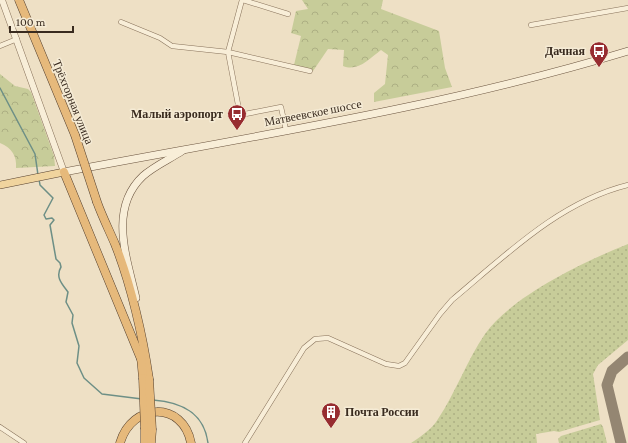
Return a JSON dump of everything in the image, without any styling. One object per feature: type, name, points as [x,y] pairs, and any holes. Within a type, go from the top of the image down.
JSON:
[{"type":"highway","name":"Трёхгорная улица","points":[[20,0],[75,135],[97,202],[116,246],[132,299],[144,358]]},
{"type":"highway","points":[[64,172],[144,358],[148,430],[151,443]]},
{"type":"highway","points":[[120,443],[127,427],[133,420],[145,413],[156,412],[175,418],[188,432],[191,443]]},
{"type":"highway","points":[[145,443],[148,430]]},
{"type":"main road","name":"Матвеевское шоссе","points":[[0,185],[479,92],[570,69],[628,52]]},
{"type":"main road","points":[[144,358],[141,320],[122,234],[123,212],[131,192],[144,175],[188,148]]},
{"type":"street","points":[[2,0],[64,172]]},
{"type":"street","points":[[286,130],[281,107],[240,115],[228,52],[242,0],[288,14]]},
{"type":"street","points":[[531,25],[628,8]]},
{"type":"street","points":[[121,22],[160,38],[172,46],[228,52],[310,71]]},
{"type":"street","points":[[0,46],[17,39]]},
{"type":"street","points":[[245,443],[310,342],[321,337],[328,338],[386,364],[399,366],[405,363],[440,314],[452,300],[545,224],[589,199],[609,190],[628,185]]},
{"type":"street","points":[[0,427],[24,443]]},
{"type":"green space","points":[[302,0],[383,0],[381,9],[439,31],[445,68],[452,87],[374,102],[374,93],[385,84],[388,55],[381,50],[368,61],[354,67],[343,66],[344,50],[328,49],[313,71],[294,65],[301,36],[291,33],[296,11],[308,9]]},
{"type":"green space","points":[[0,74],[15,86],[28,89],[31,92],[54,156],[55,166],[16,168],[15,156],[8,147],[0,143]]},
{"type":"green space","points":[[628,244],[628,340],[598,365],[593,374],[600,420],[559,432],[554,431],[536,434],[537,443],[411,443],[433,426],[444,409],[485,334],[497,320],[513,306],[550,281],[591,260]]},
{"type":"green space","points":[[601,424],[607,443],[559,443],[558,439],[561,436]]},
{"type":"waterway","points":[[0,88],[35,154],[38,175]]},
{"type":"waterway","points":[[39,179],[40,185],[53,198],[44,215],[46,219],[52,218],[54,220],[50,225],[56,259],[60,263],[61,267],[59,277],[68,292],[66,302],[73,315],[72,323],[79,346],[77,363],[84,378],[102,394],[142,399]]},
{"type":"waterway","points":[[153,400],[173,403],[190,411],[202,423],[206,432],[208,443]]},
{"type":"taxiway","points":[[621,443],[607,385],[612,371],[628,357]]},
{"type":"place","name":"Дачная","points":[[599,68]]},
{"type":"place","name":"Малый аэропорт","points":[[237,131]]},
{"type":"place","name":"Почта России","points":[[331,429]]}]
